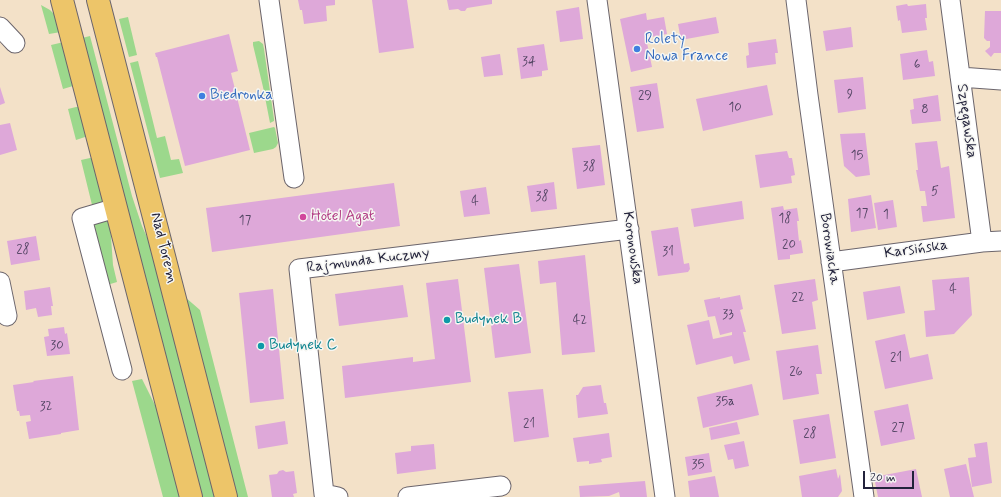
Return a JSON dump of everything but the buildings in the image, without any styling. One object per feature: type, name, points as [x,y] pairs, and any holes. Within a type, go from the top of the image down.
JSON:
[{"type":"main road","points":[[62,0],[191,497]]},
{"type":"main road","name":"Nad Torem","points":[[98,0],[226,497]]},
{"type":"street","points":[[269,0],[294,178]]},
{"type":"street","name":"Koronowska","points":[[597,0],[665,497]]},
{"type":"street","name":"Borowiacka","points":[[796,0],[864,497]]},
{"type":"street","name":"Szpęgawska","points":[[950,0],[960,77],[992,242]]},
{"type":"street","points":[[0,28],[15,43]]},
{"type":"street","points":[[960,77],[1001,80]]},
{"type":"street","points":[[116,208],[82,218],[122,370]]},
{"type":"street","name":"Rajmunda Kuczmy","points":[[338,497],[324,494],[299,269],[629,229]]},
{"type":"street","name":"Karsińska","points":[[831,262],[992,242]]},
{"type":"street","points":[[0,282],[7,316]]},
{"type":"street","points":[[408,497],[501,486]]},
{"type":"green space","points":[[41,5],[55,15],[61,32],[49,34]]},
{"type":"green space","points":[[128,17],[137,55],[129,57],[119,19]]},
{"type":"green space","points":[[90,36],[132,196],[142,226],[155,255],[218,497],[200,497],[82,38]]},
{"type":"green space","points":[[259,41],[263,44],[264,49],[274,119],[274,121],[270,123],[253,45],[253,42]]},
{"type":"green space","points":[[64,42],[74,83],[73,86],[63,89],[51,45]]},
{"type":"green space","points":[[138,61],[157,138],[165,136],[171,160],[179,159],[183,173],[160,178],[130,63]]},
{"type":"green space","points":[[80,107],[87,134],[85,137],[76,140],[68,109]]},
{"type":"green space","points":[[274,127],[278,143],[276,147],[254,153],[249,133]]},
{"type":"green space","points":[[92,158],[105,201],[93,209],[81,160]]},
{"type":"green space","points":[[105,216],[110,223],[113,265],[117,282],[107,285],[91,227],[96,219]]},
{"type":"green space","points":[[185,297],[200,310],[248,497],[235,497]]},
{"type":"green space","points":[[142,379],[160,415],[181,497],[163,497],[132,381]]},
{"type":"place","name":"Rolety Nowa France","points":[[637,49]]},
{"type":"place","name":"Biedronka","points":[[202,96]]},
{"type":"place","name":"Hotel Agat","points":[[303,217]]},
{"type":"place","name":"Budynek B","points":[[447,320]]},
{"type":"place","name":"Budynek C","points":[[261,346]]}]
